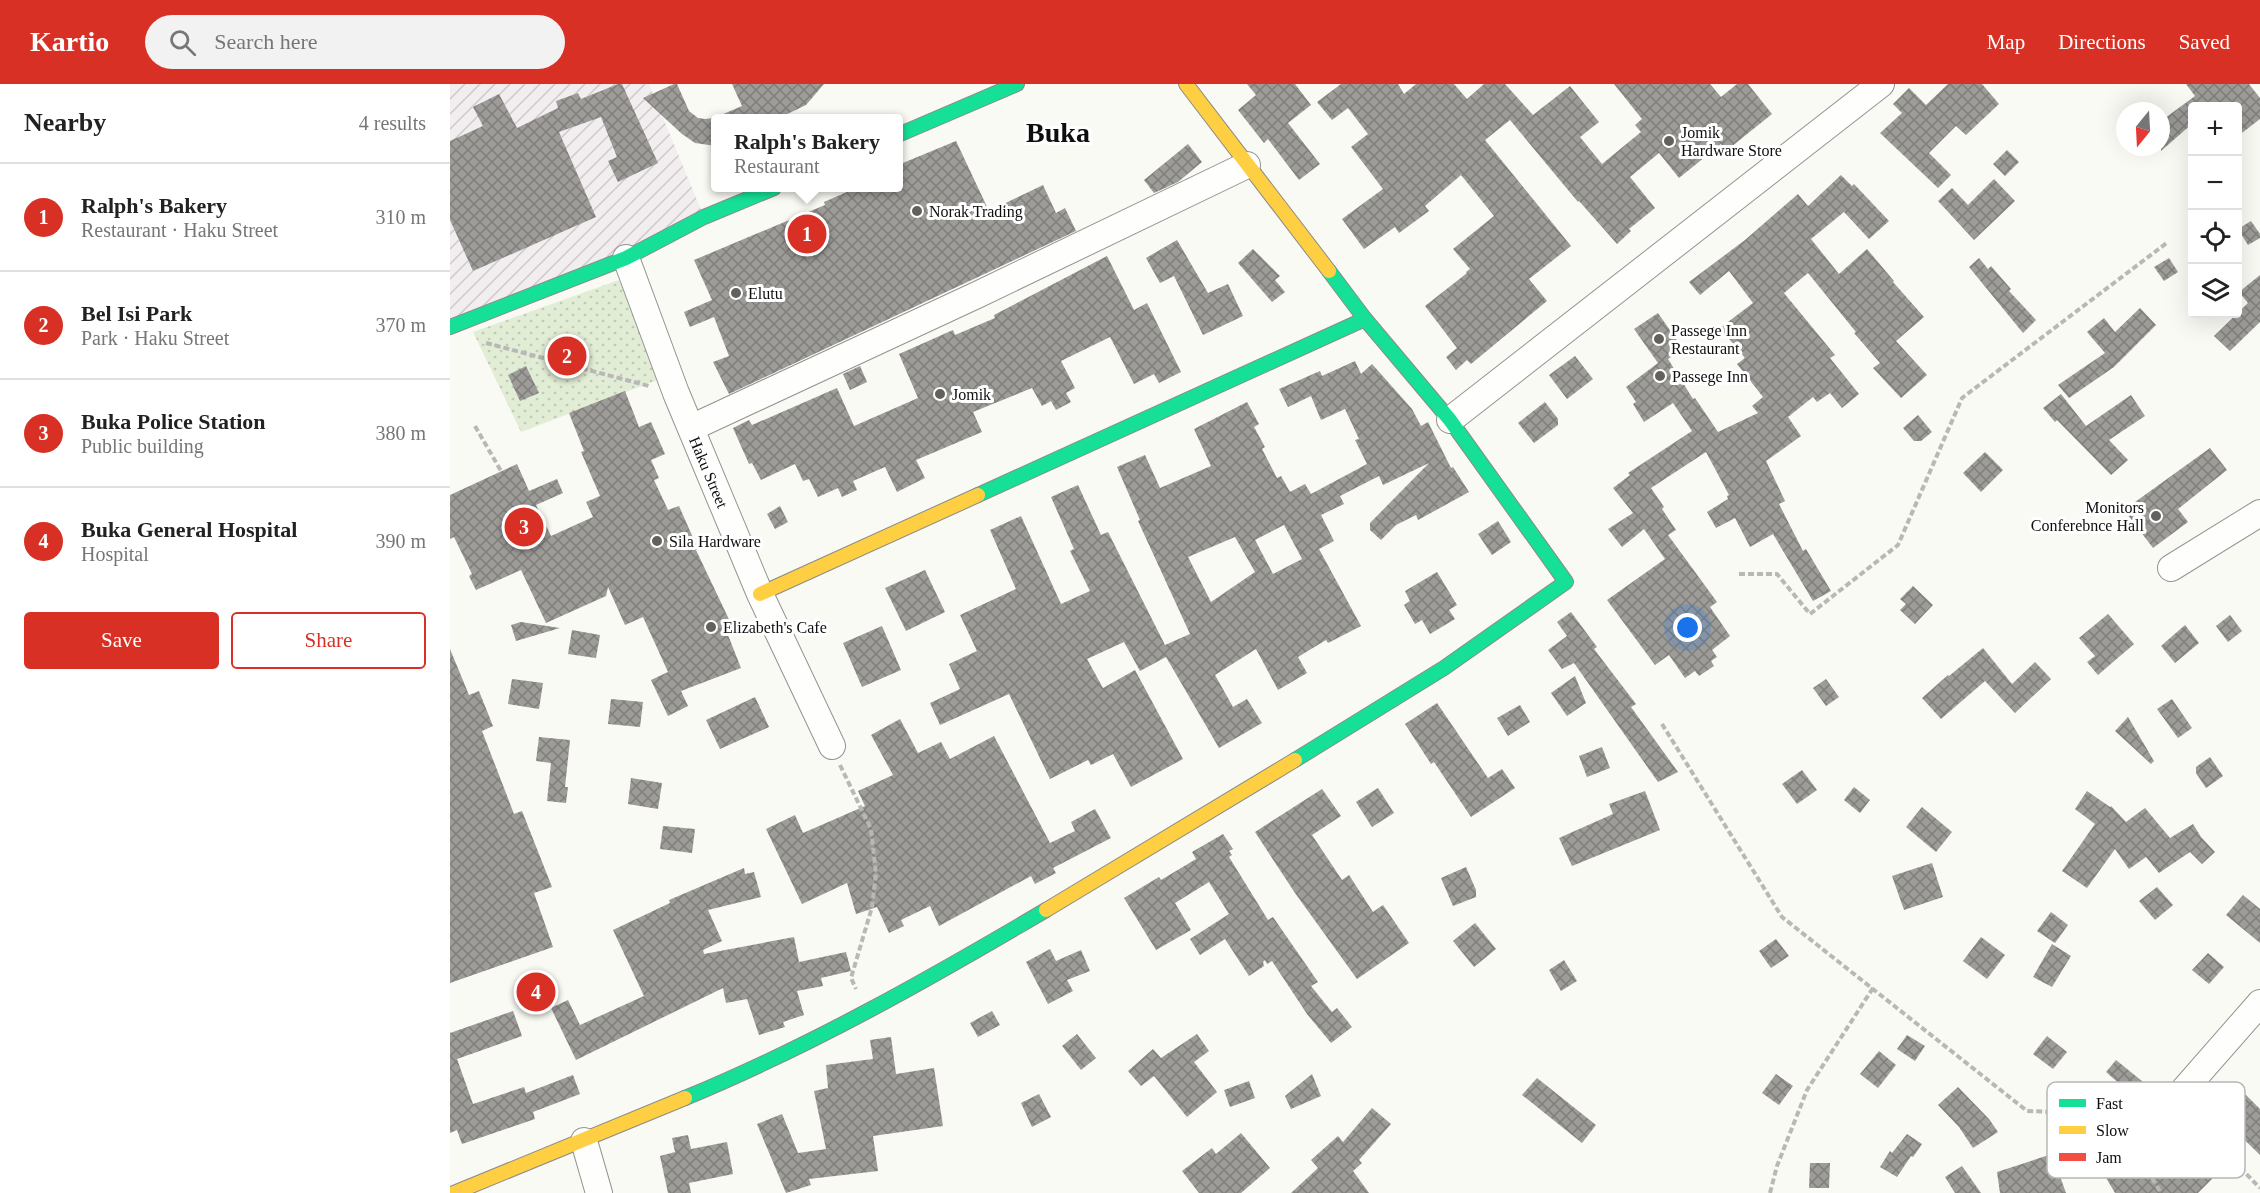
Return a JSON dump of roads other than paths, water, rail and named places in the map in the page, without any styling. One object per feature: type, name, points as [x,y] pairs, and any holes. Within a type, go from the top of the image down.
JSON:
[{"type":"street","points":[[903,133],[1017,84]]},
{"type":"street","points":[[454,1193],[738,1076],[931,978],[1219,807],[1444,668],[1566,582],[1450,420],[1365,319],[1186,84]]},
{"type":"street","points":[[1450,420],[1881,84]]},
{"type":"street","points":[[691,428],[979,294],[1247,165]]},
{"type":"street","points":[[450,327],[626,258],[704,217],[764,192]]},
{"type":"street","name":"Haku Street","points":[[626,258],[676,393],[760,594],[835,753]]},
{"type":"street","points":[[760,594],[1365,319]]},
{"type":"street","points":[[2171,568],[2260,513]]},
{"type":"street","points":[[2191,1082],[2260,1003]]},
{"type":"street","points":[[584,1140],[599,1193]]},
{"type":"place","name":"Jomik Hardware Store","points":[[1669,141]]},
{"type":"place","name":"Norak Trading","points":[[917,211]]},
{"type":"place","name":"Ralph's Bakery","points":[[807,234]]},
{"type":"place","name":"Elutu","points":[[736,293]]},
{"type":"place","name":"Passege Inn Restaurant","points":[[1659,339]]},
{"type":"place","name":"Bel Isi Park","points":[[567,356]]},
{"type":"place","name":"Passege Inn","points":[[1660,376]]},
{"type":"place","name":"Jomik","points":[[940,394]]},
{"type":"place","name":"Monitors Conferebnce Hall","points":[[2156,516]]},
{"type":"place","name":"Buka Police Station","points":[[524,527]]},
{"type":"place","name":"Sila Hardware","points":[[657,541]]},
{"type":"place","name":"Elizabeth's Cafe","points":[[711,627]]},
{"type":"place","name":"Buka General Hospital","points":[[536,992]]},
{"type":"district","name":"Buka","points":[[1058,132]]}]
